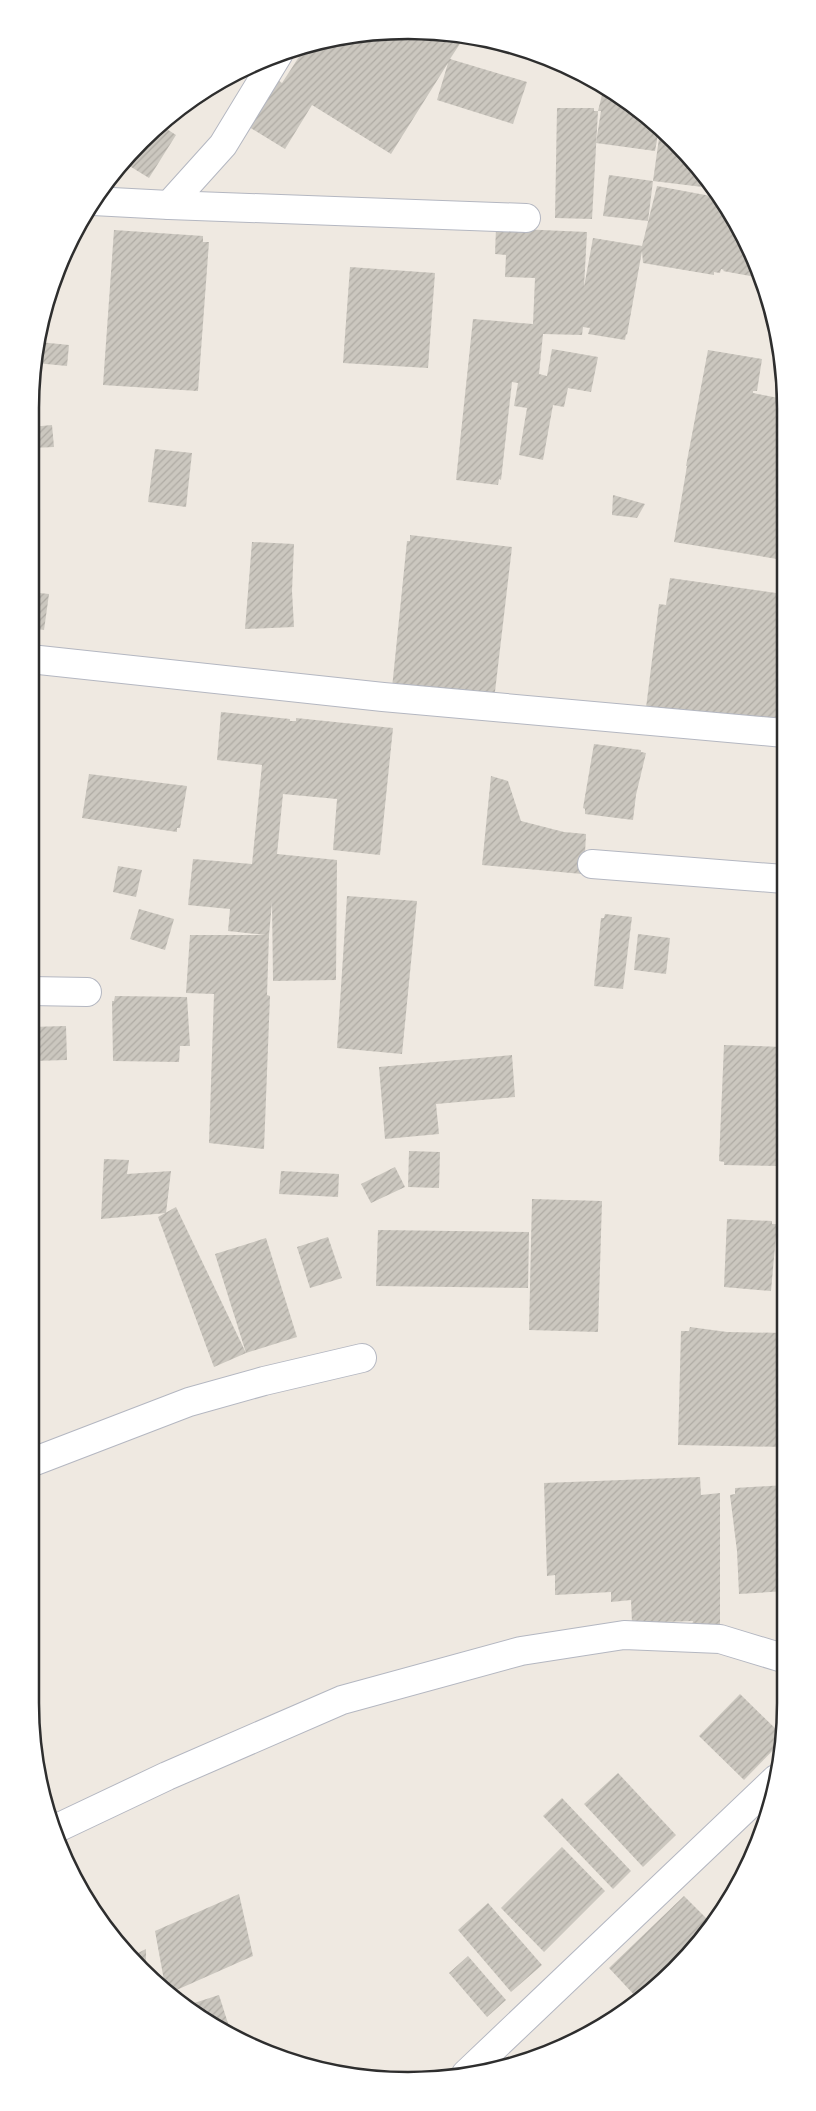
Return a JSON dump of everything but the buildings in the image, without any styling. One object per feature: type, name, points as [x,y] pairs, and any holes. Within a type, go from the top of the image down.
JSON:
[{"type":"street","points":[[169,205],[223,145],[272,65]]},
{"type":"street","points":[[102,201],[526,218]]},
{"type":"street","points":[[39,660],[383,697],[777,732]]},
{"type":"street","points":[[592,864],[777,878]]},
{"type":"street","points":[[39,991],[87,992]]},
{"type":"street","points":[[39,1459],[189,1402],[264,1381],[362,1358]]},
{"type":"street","points":[[60,1826],[167,1776],[342,1700],[521,1651],[624,1635],[720,1639],[777,1656]]},
{"type":"street","points":[[474,2066],[767,1787]]}]
